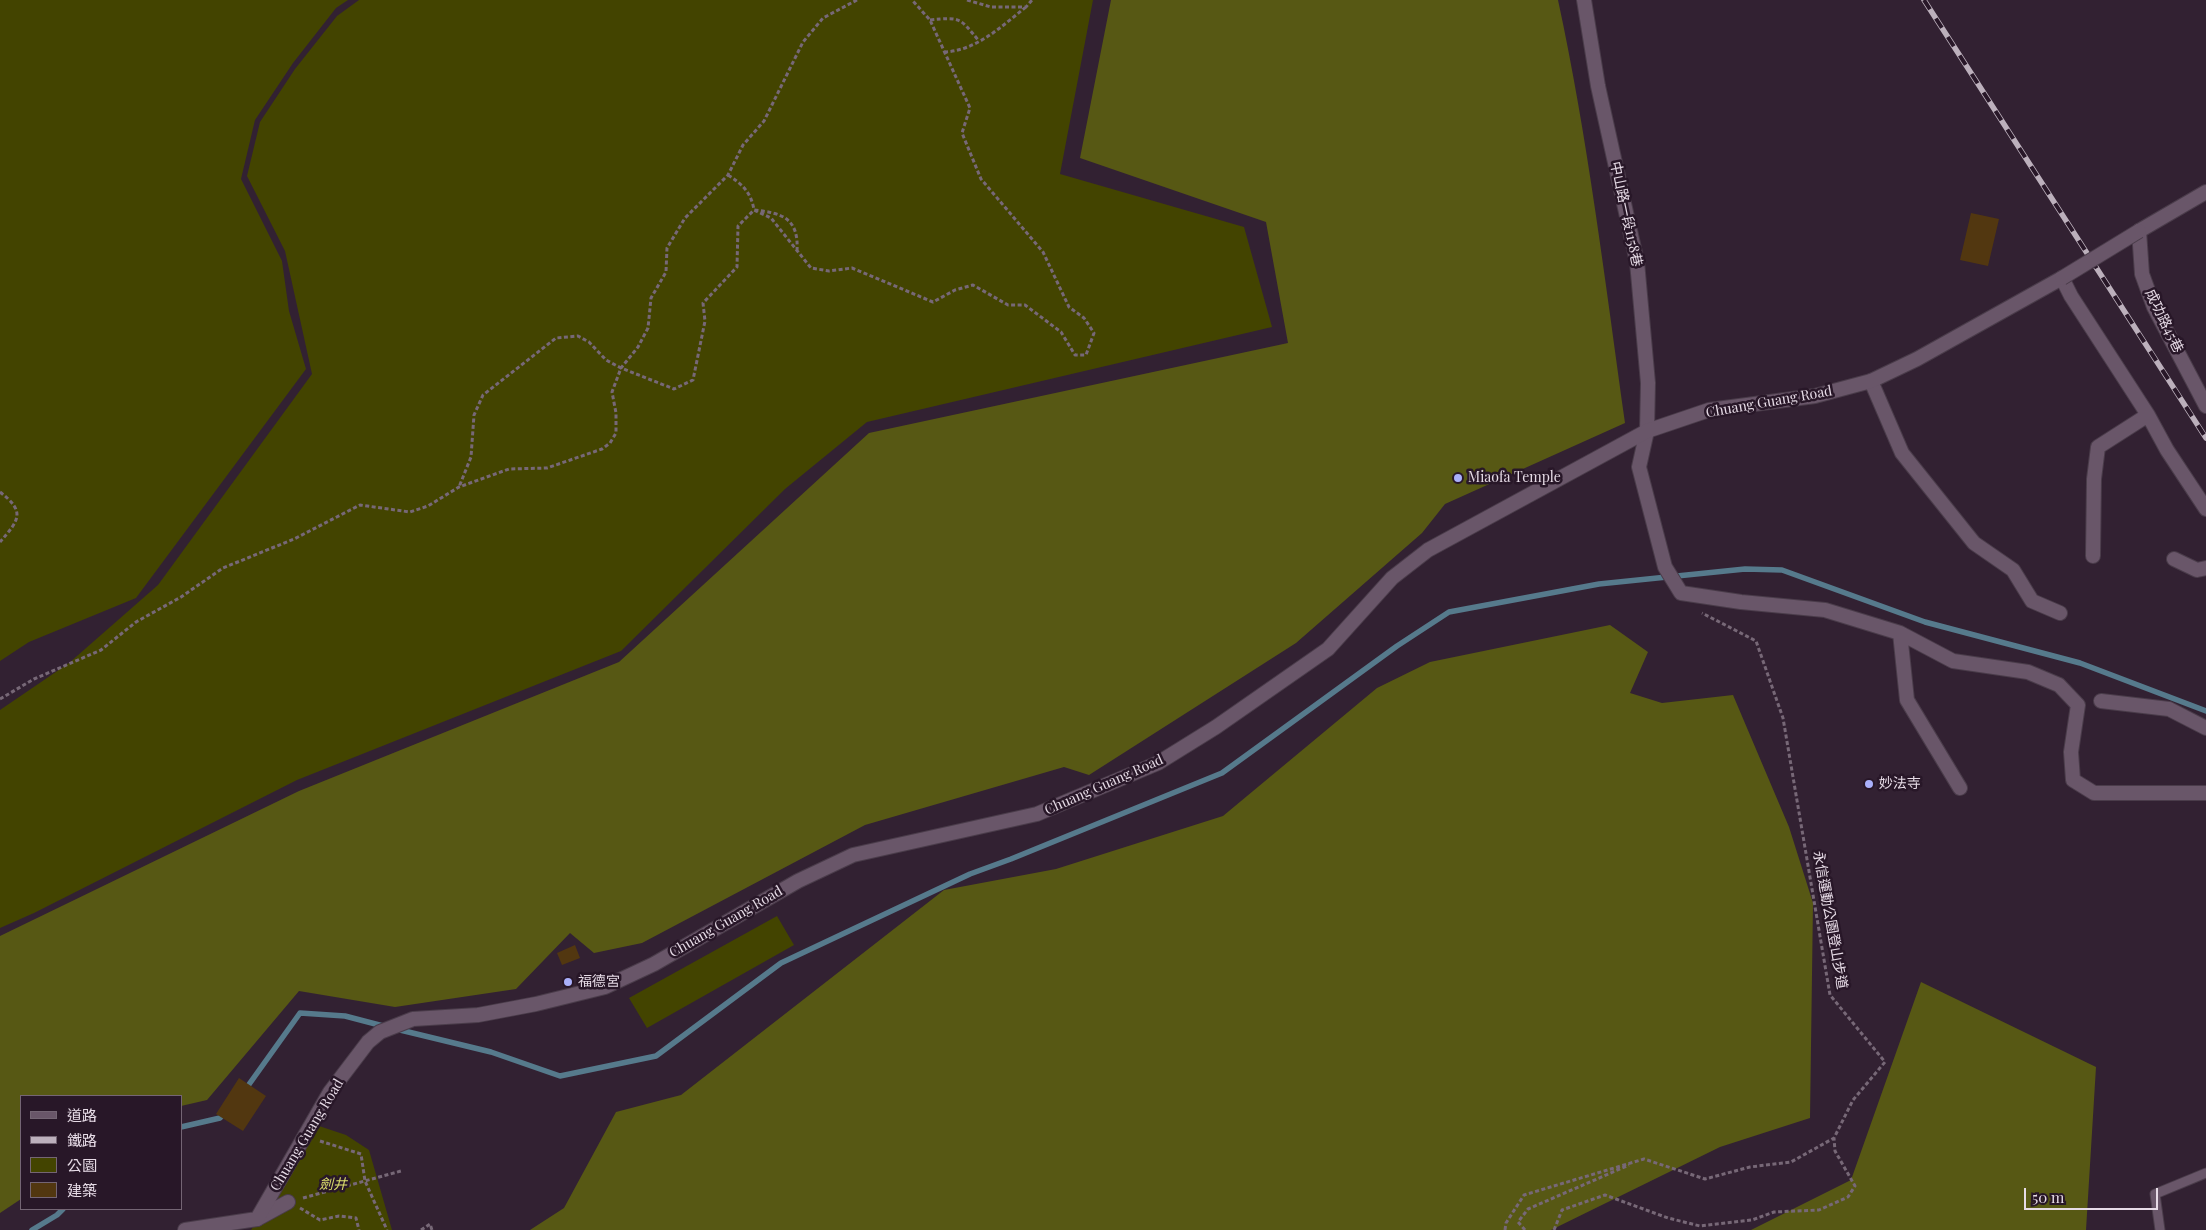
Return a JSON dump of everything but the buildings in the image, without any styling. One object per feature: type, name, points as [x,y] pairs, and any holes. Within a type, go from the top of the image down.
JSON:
[{"type":"street","name":"中山路一段1158巷","points":[[1584,0],[1598,86],[1638,262],[1648,384],[1647,431],[1639,467],[1666,569],[1678,589]]},
{"type":"street","points":[[2139,231],[2206,192]]},
{"type":"street","name":"Chuang Guang Road","points":[[257,1219],[330,1092],[368,1042],[380,1032],[413,1019],[478,1015],[536,1004],[605,987],[654,964],[798,881],[852,856],[1037,814],[1158,763],[1216,727],[1328,649],[1392,578],[1428,550],[1647,431],[1709,410],[1815,396],[1872,381],[1917,359],[2062,278],[2139,231]]},
{"type":"street","name":"成功路45巷","points":[[2139,231],[2142,274],[2154,307],[2206,406]]},
{"type":"street","points":[[2062,278],[2071,296],[2206,509]]},
{"type":"street","points":[[1872,381],[1902,454],[1974,543],[2013,570],[2032,601],[2060,613]]},
{"type":"street","points":[[2093,556],[2094,479],[2098,447],[2148,415]]},
{"type":"street","points":[[2174,559],[2197,570],[2206,568]]},
{"type":"street","points":[[1678,589],[1741,602],[1825,610],[1900,633],[1953,661],[2028,672],[2059,685],[2078,705],[2071,752],[2073,780],[2094,793],[2206,793]]},
{"type":"street","points":[[1900,633],[1907,700],[1960,788]]},
{"type":"street","points":[[2101,701],[2168,709],[2206,728]]},
{"type":"street","points":[[185,1230],[257,1219],[294,1202]]},
{"type":"lane","points":[[2160,1230],[2155,1194],[2206,1173]]},
{"type":"path","points":[[0,699],[34,679],[101,650],[136,622],[181,597],[223,568],[294,539],[360,505],[410,512],[428,506],[459,487],[510,469],[547,468],[602,449],[610,443],[616,433],[616,413],[612,392],[621,368],[638,347],[648,328],[652,298],[666,272],[667,248],[685,218],[728,175],[743,145],[764,120],[803,42],[823,18],[857,0]]},
{"type":"path","points":[[754,210],[771,218],[811,268],[829,271],[852,268],[933,302],[955,290],[973,285],[1008,305],[1026,305],[1060,332],[1075,355],[1086,355],[1094,333],[1084,318],[1069,308],[1042,252],[981,179],[962,133],[970,108],[930,20],[912,0]]},
{"type":"path","points":[[967,0],[991,7],[1026,7]]},
{"type":"path","points":[[944,52],[958,51],[992,34],[1032,0]]},
{"type":"path","points":[[930,20],[954,18],[963,22],[979,41]]},
{"type":"path","points":[[728,175],[743,185],[752,199],[754,210]]},
{"type":"path","points":[[754,210],[776,212],[791,221],[798,239],[797,251]]},
{"type":"path","points":[[459,487],[472,457],[474,415],[483,395],[556,338],[578,336],[589,342],[606,360],[674,389],[693,380],[705,322],[704,303],[737,267],[738,226],[754,210]]},
{"type":"path","points":[[0,492],[13,502],[17,515],[16,523],[0,542]]},
{"type":"path","name":"永信運動公園登山步道","points":[[1678,589],[1697,611],[1756,640],[1783,718],[1804,832],[1830,994],[1885,1062],[1853,1100],[1834,1138]]},
{"type":"path","points":[[305,1136],[361,1154],[365,1181],[387,1230]]},
{"type":"path","points":[[1505,1230],[1506,1223],[1524,1195],[1644,1159],[1705,1179],[1750,1167],[1791,1162],[1834,1138],[1835,1151],[1855,1186],[1848,1197],[1820,1210],[1774,1212],[1752,1220],[1700,1226],[1668,1218],[1605,1194],[1562,1210],[1554,1230]]},
{"type":"path","points":[[1525,1230],[1518,1222],[1528,1209],[1644,1159]]},
{"type":"path","points":[[294,1202],[401,1171]]},
{"type":"path","points":[[294,1202],[320,1220],[339,1216],[356,1218],[359,1230]]},
{"type":"path","points":[[422,1230],[430,1224],[432,1230]]},
{"type":"green space","points":[[0,0],[348,0],[336,8],[293,63],[255,120],[241,179],[282,261],[289,311],[306,369],[136,598],[29,642],[0,661]]},
{"type":"green space","points":[[359,0],[1093,0],[1060,174],[1244,227],[1272,327],[867,422],[785,489],[621,651],[297,780],[34,913],[0,928],[0,710],[69,663],[158,585],[312,374],[285,251],[247,176],[260,122],[295,69],[337,16]]},
{"type":"green space","points":[[777,916],[794,945],[647,1028],[629,998]]},
{"type":"green space","name":"劍井","points":[[319,1126],[346,1135],[369,1150],[392,1230],[251,1230]]},
{"type":"shaded area","points":[[1111,0],[1558,0],[1587,157],[1625,423],[1445,504],[1422,533],[1296,643],[1089,775],[1064,767],[865,825],[642,943],[594,953],[570,933],[516,989],[395,1007],[299,991],[207,1100],[182,1106],[182,1095],[20,1095],[20,1200],[0,1213],[0,936],[299,791],[619,662],[869,433],[1288,343],[1266,222],[1080,158]]},
{"type":"shaded area","points":[[1610,625],[1648,652],[1630,693],[1662,703],[1733,695],[1789,827],[1813,903],[1810,1118],[1720,1147],[1551,1230],[530,1230],[564,1208],[616,1112],[681,1095],[944,890],[1056,869],[1223,816],[1377,688],[1430,662]]},
{"type":"shaded area","points":[[1921,982],[2096,1067],[2086,1230],[1751,1230],[1851,1180]]},
{"type":"waterway","points":[[396,1029],[491,1052],[560,1076],[656,1056],[781,963],[970,874],[1222,773],[1397,646],[1449,612],[1599,584],[1745,569],[1782,570],[1925,622],[2080,663],[2206,711]]},
{"type":"waterway","points":[[245,1090],[300,1013],[345,1016],[387,1027]]},
{"type":"waterway","points":[[182,1127],[220,1118],[225,1112]]},
{"type":"waterway","points":[[32,1230],[62,1210]]},
{"type":"railway","points":[[1924,0],[2206,438]]},
{"type":"place","name":"Miaofa Temple","points":[[1458,478]]},
{"type":"place","name":"妙法寺","points":[[1869,784]]},
{"type":"place","name":"福德宮","points":[[568,982]]}]
